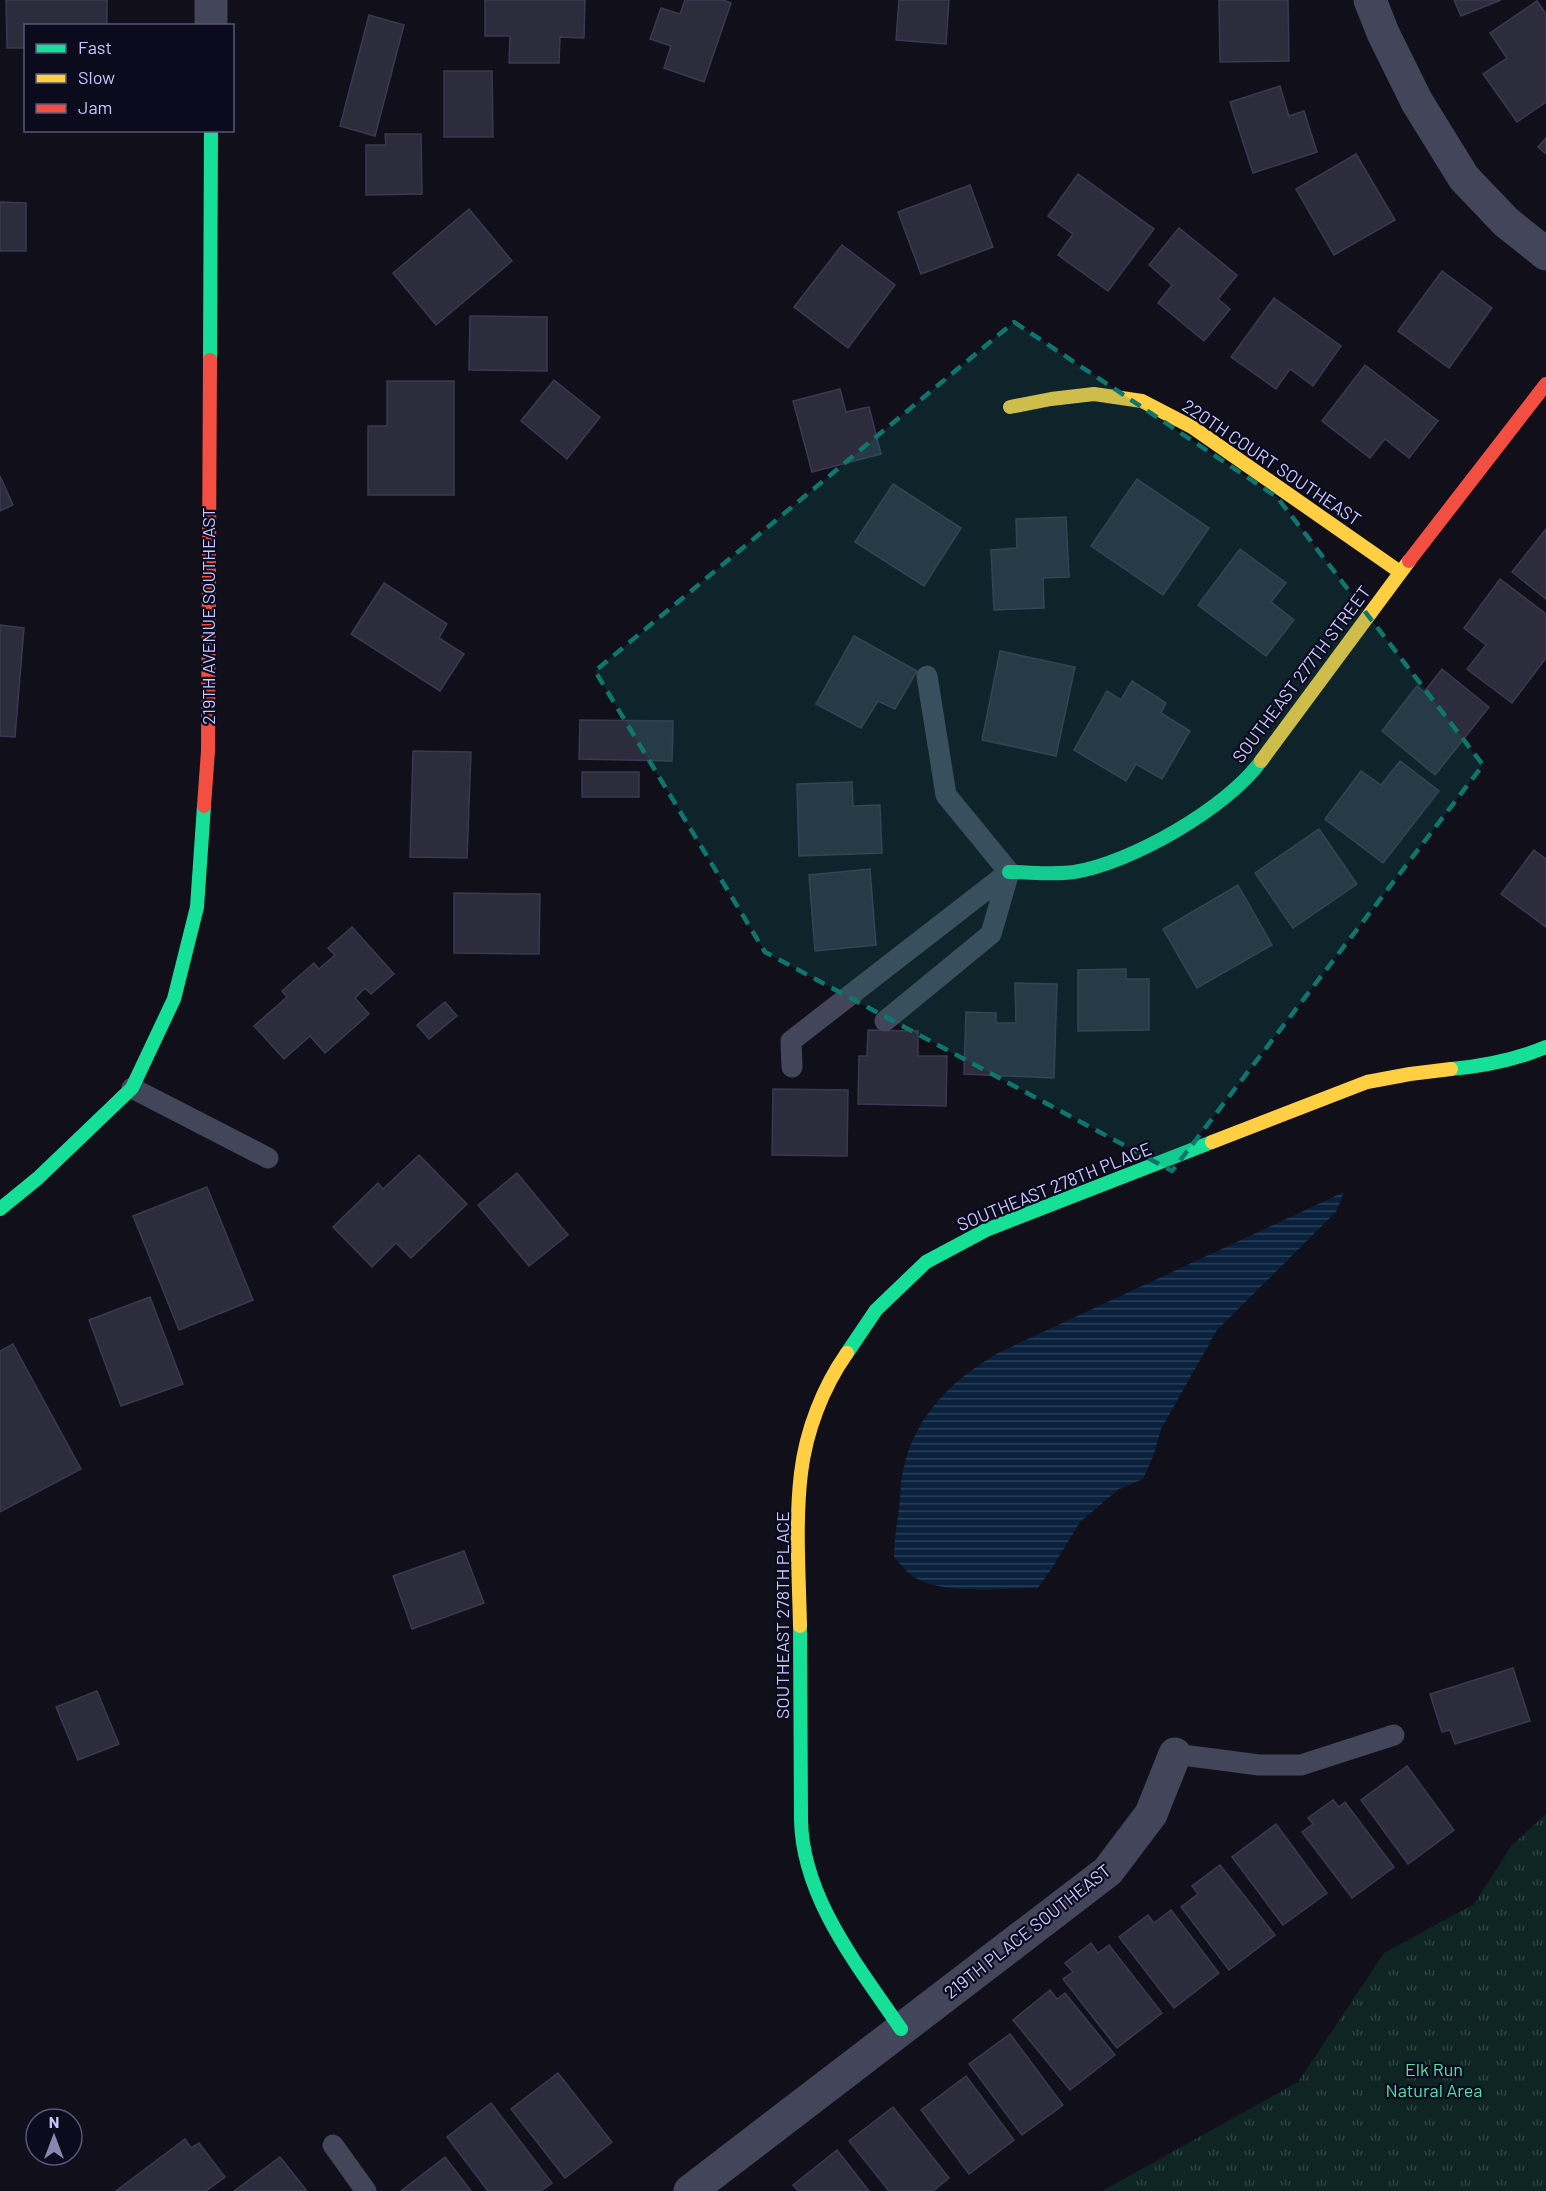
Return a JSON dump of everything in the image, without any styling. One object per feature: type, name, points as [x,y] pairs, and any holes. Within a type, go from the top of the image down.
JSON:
[{"type":"street","points":[[211,0],[211,24]]},
{"type":"street","points":[[1370,0],[1383,33],[1417,102],[1464,178],[1506,222],[1546,254]]},
{"type":"street","name":"219TH AVENUE SOUTHEAST","points":[[132,1088],[174,999],[197,907],[202,849],[208,751],[211,132]]},
{"type":"street","name":"SOUTHEAST 277TH STREET","points":[[1009,872],[1073,872],[1125,857],[1162,838],[1210,808],[1256,770],[1400,572],[1546,384]]},
{"type":"street","name":"220TH COURT SOUTHEAST","points":[[1010,407],[1094,394],[1142,401],[1192,427],[1400,572]]},
{"type":"street","name":"SOUTHEAST 278TH PLACE","points":[[901,2029],[833,1927],[803,1846],[799,1533],[801,1472],[812,1422],[837,1367],[876,1310],[926,1262],[986,1230],[1366,1082],[1410,1074],[1482,1066],[1520,1058],[1546,1047]]},
{"type":"street","points":[[0,1209],[38,1178],[132,1088]]},
{"type":"street","name":"219TH PLACE SOUTHEAST","points":[[690,2191],[1108,1871],[1151,1814],[1175,1754]]},
{"type":"lane","points":[[927,676],[946,795],[1009,872]]},
{"type":"lane","points":[[885,1021],[991,934],[1009,872]]},
{"type":"lane","points":[[792,1067],[791,1041],[1009,872]]},
{"type":"lane","points":[[132,1088],[268,1158]]},
{"type":"lane","name":"219TH PLACE SOUTHEAST","points":[[1175,1754],[1259,1766],[1301,1766],[1394,1735]]},
{"type":"lane","points":[[333,2145],[366,2191]]},
{"type":"highlighted area","points":[[1014,322],[1277,497],[1483,765],[1172,1171],[765,952],[595,671]]},
{"type":"green space","name":"Elk Run Natural Area","points":[[1546,1814],[1546,2191],[1102,2191],[1298,2082],[1384,1953],[1474,1904],[1512,1845]]},
{"type":"water","points":[[1344,1192],[1336,1212],[1217,1330],[1161,1429],[1154,1454],[1143,1479],[1119,1489],[1080,1522],[1038,1588],[972,1589],[938,1586],[923,1582],[911,1575],[894,1558],[901,1480],[908,1451],[916,1433],[937,1402],[965,1375],[998,1353]]},
{"type":"building","points":[[6,0],[107,0],[107,24],[24,24],[24,48],[7,48]]},
{"type":"building","points":[[485,0],[585,0],[584,38],[560,37],[559,63],[509,63],[510,36],[485,36]]},
{"type":"building","points":[[685,0],[723,0],[731,3],[704,82],[664,68],[671,46],[650,39],[661,8],[680,14]]},
{"type":"building","points":[[899,0],[949,0],[946,44],[896,40]]},
{"type":"building","points":[[1219,0],[1288,0],[1289,61],[1220,62]]},
{"type":"building","points":[[1454,0],[1501,0],[1461,16]]},
{"type":"building","points":[[1537,1],[1546,14],[1546,102],[1517,122],[1483,74],[1507,58],[1490,33]]},
{"type":"building","points":[[369,15],[404,25],[375,136],[340,126]]},
{"type":"building","points":[[444,71],[492,71],[493,137],[444,137]]},
{"type":"building","points":[[1280,86],[1289,116],[1304,111],[1317,152],[1253,173],[1230,102]]},
{"type":"building","points":[[385,134],[421,134],[422,194],[366,195],[366,145],[386,145]]},
{"type":"building","points":[[1546,138],[1546,154],[1538,147]]},
{"type":"building","points":[[1356,154],[1395,220],[1334,255],[1296,189]]},
{"type":"building","points":[[1078,174],[1154,229],[1108,291],[1058,255],[1073,234],[1048,216]]},
{"type":"building","points":[[970,185],[993,247],[921,274],[898,212]]},
{"type":"building","points":[[0,202],[26,203],[26,251],[0,251]]},
{"type":"building","points":[[469,209],[512,261],[436,325],[393,273]]},
{"type":"building","points":[[1179,228],[1237,275],[1218,299],[1230,309],[1204,341],[1158,303],[1172,285],[1149,265]]},
{"type":"building","points":[[842,245],[895,285],[848,348],[794,307]]},
{"type":"building","points":[[1442,271],[1492,308],[1449,368],[1398,331]]},
{"type":"building","points":[[1274,298],[1341,346],[1313,386],[1290,369],[1276,389],[1231,357]]},
{"type":"building","points":[[470,316],[547,317],[547,371],[469,370]]},
{"type":"building","points":[[1365,365],[1438,421],[1409,458],[1385,439],[1370,458],[1322,421]]},
{"type":"building","points":[[554,380],[600,417],[567,459],[521,421]]},
{"type":"building","points":[[387,381],[454,381],[454,495],[368,495],[368,426],[387,426]]},
{"type":"building","points":[[840,389],[846,412],[869,407],[881,454],[812,472],[793,401]]},
{"type":"building","points":[[0,476],[13,505],[0,511]]},
{"type":"building","points":[[1137,479],[1209,528],[1163,595],[1091,546]]},
{"type":"building","points":[[893,484],[961,528],[924,586],[855,542]]},
{"type":"building","points":[[1066,517],[1069,577],[1043,578],[1044,608],[994,610],[991,550],[1017,548],[1016,519]]},
{"type":"building","points":[[1546,529],[1546,599],[1512,572]]},
{"type":"building","points":[[1240,549],[1286,583],[1271,602],[1294,620],[1266,656],[1198,605]]},
{"type":"building","points":[[1500,579],[1546,614],[1546,658],[1512,703],[1467,669],[1486,645],[1464,628]]},
{"type":"building","points":[[384,583],[447,624],[439,638],[464,654],[440,691],[351,634]]},
{"type":"building","points":[[0,625],[24,628],[15,737],[0,736]]},
{"type":"building","points":[[854,636],[917,671],[895,709],[878,701],[861,728],[816,704]]},
{"type":"building","points":[[1000,651],[1075,667],[1056,756],[982,740]]},
{"type":"building","points":[[1442,669],[1489,707],[1435,775],[1382,731],[1417,686],[1424,692]]},
{"type":"building","points":[[1132,681],[1166,703],[1161,713],[1190,731],[1162,779],[1136,764],[1126,781],[1074,750],[1107,691],[1121,700]]},
{"type":"building","points":[[580,720],[673,721],[672,761],[579,759]]},
{"type":"building","points":[[413,751],[471,752],[467,858],[410,857]]},
{"type":"building","points":[[1400,761],[1439,791],[1383,863],[1325,819],[1361,771],[1381,785]]},
{"type":"building","points":[[582,772],[639,772],[639,797],[582,797]]},
{"type":"building","points":[[852,782],[853,806],[880,805],[882,853],[799,856],[797,784]]},
{"type":"building","points":[[1319,829],[1357,884],[1293,928],[1255,873]]},
{"type":"building","points":[[1534,850],[1546,859],[1546,927],[1501,894]]},
{"type":"building","points":[[870,869],[876,945],[815,951],[809,875]]},
{"type":"building","points":[[1238,885],[1272,945],[1197,988],[1163,929]]},
{"type":"building","points":[[454,893],[540,894],[539,954],[454,953]]},
{"type":"building","points":[[352,927],[394,974],[371,994],[365,988],[355,998],[369,1014],[325,1053],[310,1036],[284,1059],[254,1026],[287,997],[282,991],[314,963],[319,969],[335,955],[328,948]]},
{"type":"building","points":[[1126,969],[1126,979],[1149,979],[1149,1030],[1078,1031],[1078,970]]},
{"type":"building","points":[[1015,983],[1057,984],[1054,1078],[964,1074],[966,1012],[996,1013],[996,1023],[1016,1023]]},
{"type":"building","points":[[445,1002],[457,1016],[429,1039],[417,1025]]},
{"type":"building","points":[[868,1030],[918,1031],[918,1056],[947,1056],[946,1106],[858,1104],[859,1056],[867,1056]]},
{"type":"building","points":[[773,1089],[848,1090],[847,1156],[772,1155]]},
{"type":"building","points":[[419,1155],[467,1204],[411,1258],[396,1243],[372,1267],[333,1227],[378,1183],[383,1189]]},
{"type":"building","points":[[517,1173],[568,1235],[529,1266],[478,1205]]},
{"type":"building","points":[[207,1187],[253,1300],[179,1330],[133,1216]]},
{"type":"building","points":[[150,1297],[183,1384],[121,1406],[89,1320]]},
{"type":"building","points":[[13,1344],[81,1469],[0,1512],[0,1351]]},
{"type":"building","points":[[464,1551],[484,1603],[412,1629],[393,1576]]},
{"type":"building","points":[[1513,1668],[1530,1721],[1455,1744],[1450,1730],[1442,1732],[1430,1694]]},
{"type":"building","points":[[97,1691],[119,1744],[78,1760],[56,1707]]},
{"type":"building","points":[[1407,1766],[1454,1830],[1408,1864],[1361,1800]]},
{"type":"building","points":[[1333,1800],[1339,1807],[1345,1802],[1394,1867],[1352,1898],[1302,1832],[1313,1824],[1308,1818]]},
{"type":"building","points":[[1276,1824],[1327,1893],[1283,1925],[1232,1857]]},
{"type":"building","points":[[1220,1865],[1275,1935],[1229,1970],[1181,1907],[1198,1894],[1192,1886]]},
{"type":"building","points":[[1171,1910],[1219,1973],[1174,2008],[1119,1937],[1148,1915],[1154,1923]]},
{"type":"building","points":[[1091,1943],[1098,1953],[1109,1945],[1162,2013],[1117,2048],[1063,1979],[1073,1972],[1065,1963]]},
{"type":"building","points":[[1050,1990],[1057,1999],[1065,1993],[1115,2055],[1070,2090],[1013,2020]]},
{"type":"building","points":[[1010,2034],[1063,2105],[1022,2135],[969,2064]]},
{"type":"building","points":[[558,2073],[612,2142],[565,2178],[511,2109]]},
{"type":"building","points":[[966,2076],[1014,2140],[969,2174],[921,2110]]},
{"type":"building","points":[[491,2103],[552,2183],[541,2191],[488,2191],[447,2137]]},
{"type":"building","points":[[893,2107],[949,2178],[933,2191],[889,2191],[849,2141]]},
{"type":"building","points":[[185,2139],[191,2148],[199,2143],[225,2177],[206,2191],[116,2191]]},
{"type":"building","points":[[837,2150],[869,2191],[798,2191],[793,2185]]},
{"type":"building","points":[[280,2157],[307,2191],[234,2191]]},
{"type":"building","points":[[445,2157],[471,2191],[401,2191]]},
{"type":"traffic: fast","points":[[210,360],[211,132]]},
{"type":"traffic: fast","points":[[1009,872],[1074,872],[1097,867],[1122,857],[1176,831],[1202,814],[1246,779],[1261,761]]},
{"type":"traffic: fast","points":[[0,1209],[38,1178],[132,1088],[174,999],[197,907],[204,806]]},
{"type":"traffic: fast","points":[[1451,1069],[1500,1062],[1546,1047]]},
{"type":"traffic: fast","points":[[847,1353],[876,1310],[926,1262],[986,1230],[1212,1142]]},
{"type":"traffic: fast","points":[[800,1626],[801,1819],[804,1848],[811,1876],[822,1904],[851,1956],[901,2029]]},
{"type":"traffic: slow","points":[[1010,407],[1094,394],[1142,401],[1192,427],[1400,572]]},
{"type":"traffic: slow","points":[[1261,761],[1409,561]]},
{"type":"traffic: slow","points":[[1212,1142],[1367,1082],[1451,1069]]},
{"type":"traffic: slow","points":[[800,1626],[798,1530],[803,1457],[811,1426],[823,1395],[847,1353]]},
{"type":"traffic: jam","points":[[204,806],[208,751],[210,360]]},
{"type":"traffic: jam","points":[[1409,561],[1546,384]]}]
